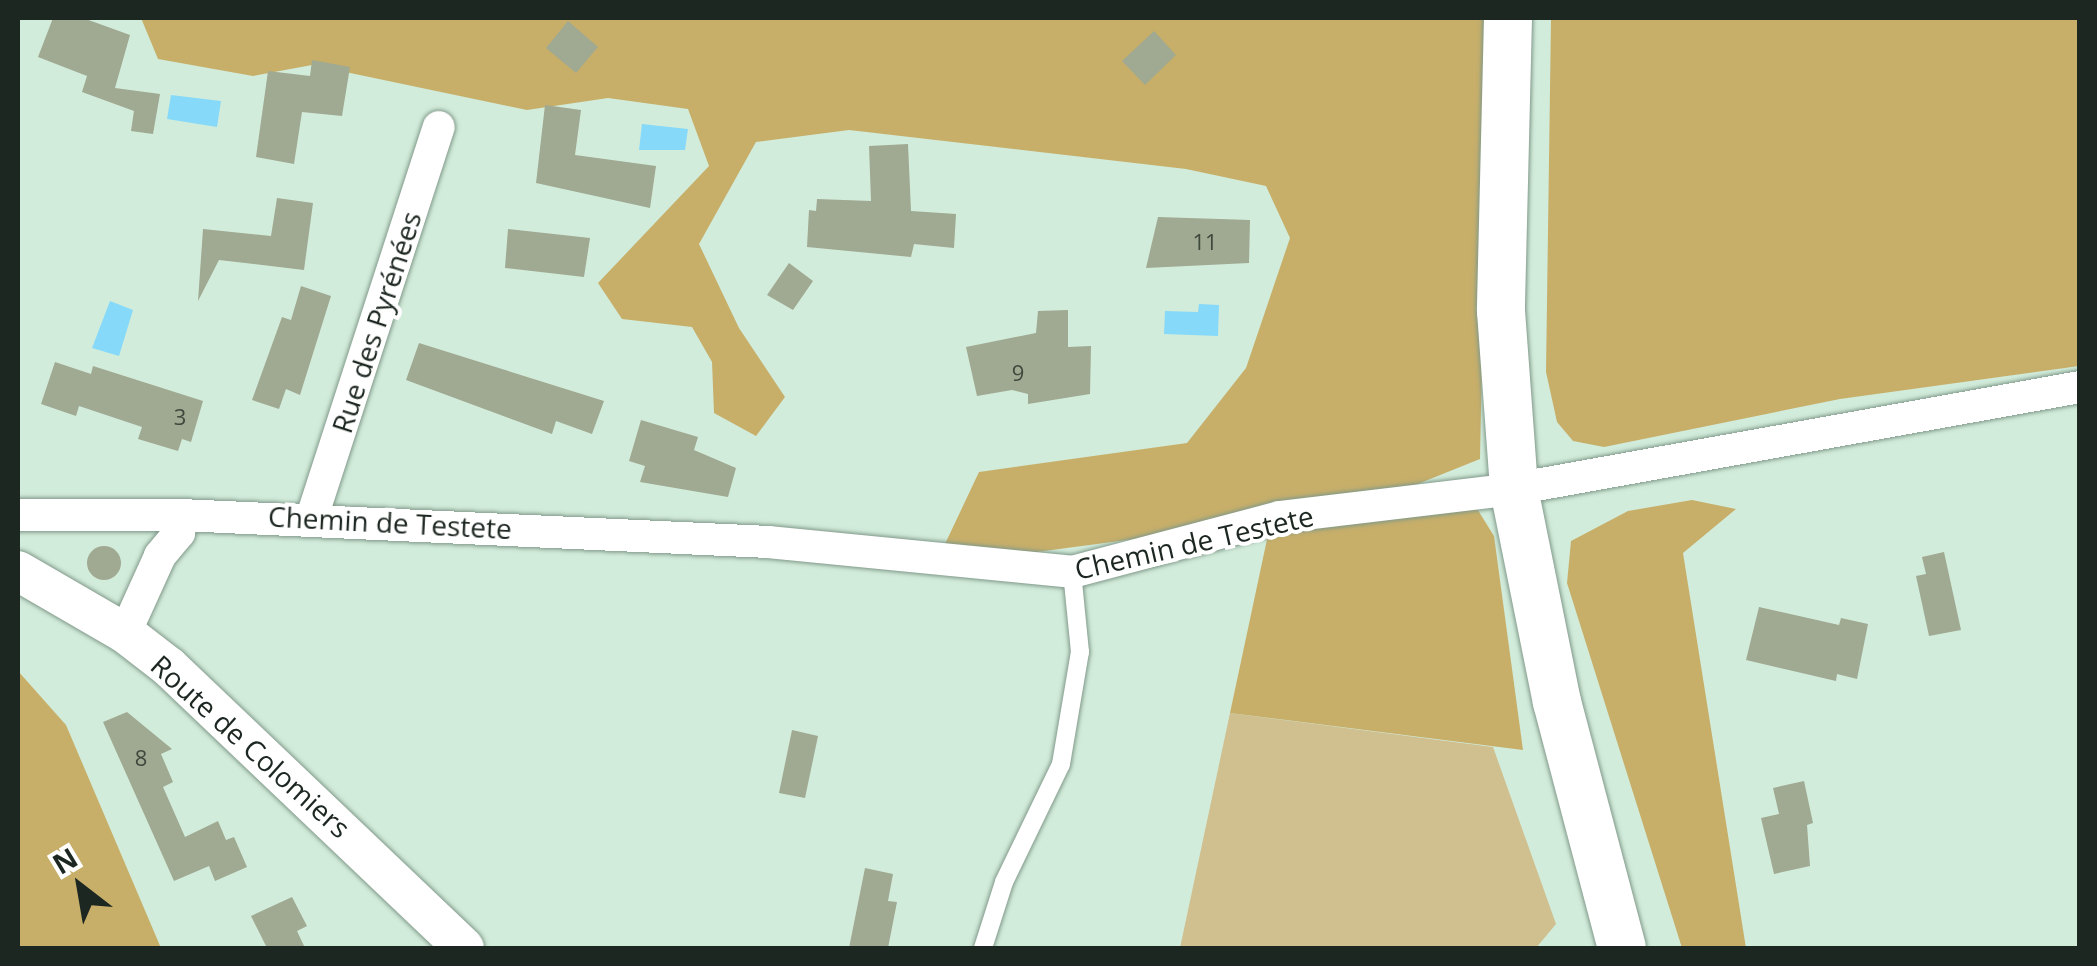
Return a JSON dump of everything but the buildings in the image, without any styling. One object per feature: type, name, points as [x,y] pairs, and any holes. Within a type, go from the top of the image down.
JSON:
[{"type":"main road","points":[[1508,18],[1500,311],[1514,489],[1557,702],[1622,948]]},
{"type":"street","name":"Rue des Pyrénées","points":[[312,517],[439,127]]},
{"type":"street","name":"Chemin de Testete","points":[[18,515],[312,517],[768,542],[1072,572],[1280,517],[1514,489],[2080,387]]},
{"type":"street","points":[[125,633],[168,542],[180,533],[181,515]]},
{"type":"street","name":"Route de Colomiers","points":[[18,571],[125,633],[266,753],[464,948]]},
{"type":"lane","points":[[983,948],[1004,882],[1061,764],[1080,652],[1072,572]]},
{"type":"shaded area","points":[[141,18],[1489,18],[1480,459],[1353,510],[1029,553],[945,544],[979,472],[1187,443],[1246,368],[1290,238],[1266,186],[1186,169],[849,130],[756,142],[699,244],[739,328],[785,397],[756,436],[714,413],[712,362],[692,327],[622,319],[598,283],[709,166],[688,109],[608,98],[527,110],[312,65],[253,76],[158,59]]},
{"type":"shaded area","points":[[1551,18],[2079,18],[2079,366],[1840,399],[1604,447],[1573,441],[1557,422],[1546,372]]},
{"type":"shaded area","points":[[1692,500],[1736,509],[1683,553],[1746,948],[1682,948],[1567,583],[1571,541],[1628,511]]},
{"type":"shaded area","points":[[1476,507],[1494,536],[1523,750],[1230,713],[1269,530]]},
{"type":"shaded area","points":[[18,671],[66,725],[161,948],[18,948]]},
{"type":"shaded area","points":[[1230,713],[1493,747],[1556,924],[1536,948],[1180,948]]},
{"type":"water","points":[[171,95],[221,101],[217,127],[167,119]]},
{"type":"water","points":[[642,124],[688,129],[685,150],[639,150]]},
{"type":"water","points":[[110,301],[133,310],[119,356],[92,348]]},
{"type":"water","points":[[1199,304],[1219,305],[1218,336],[1164,334],[1165,311],[1198,312]]}]
